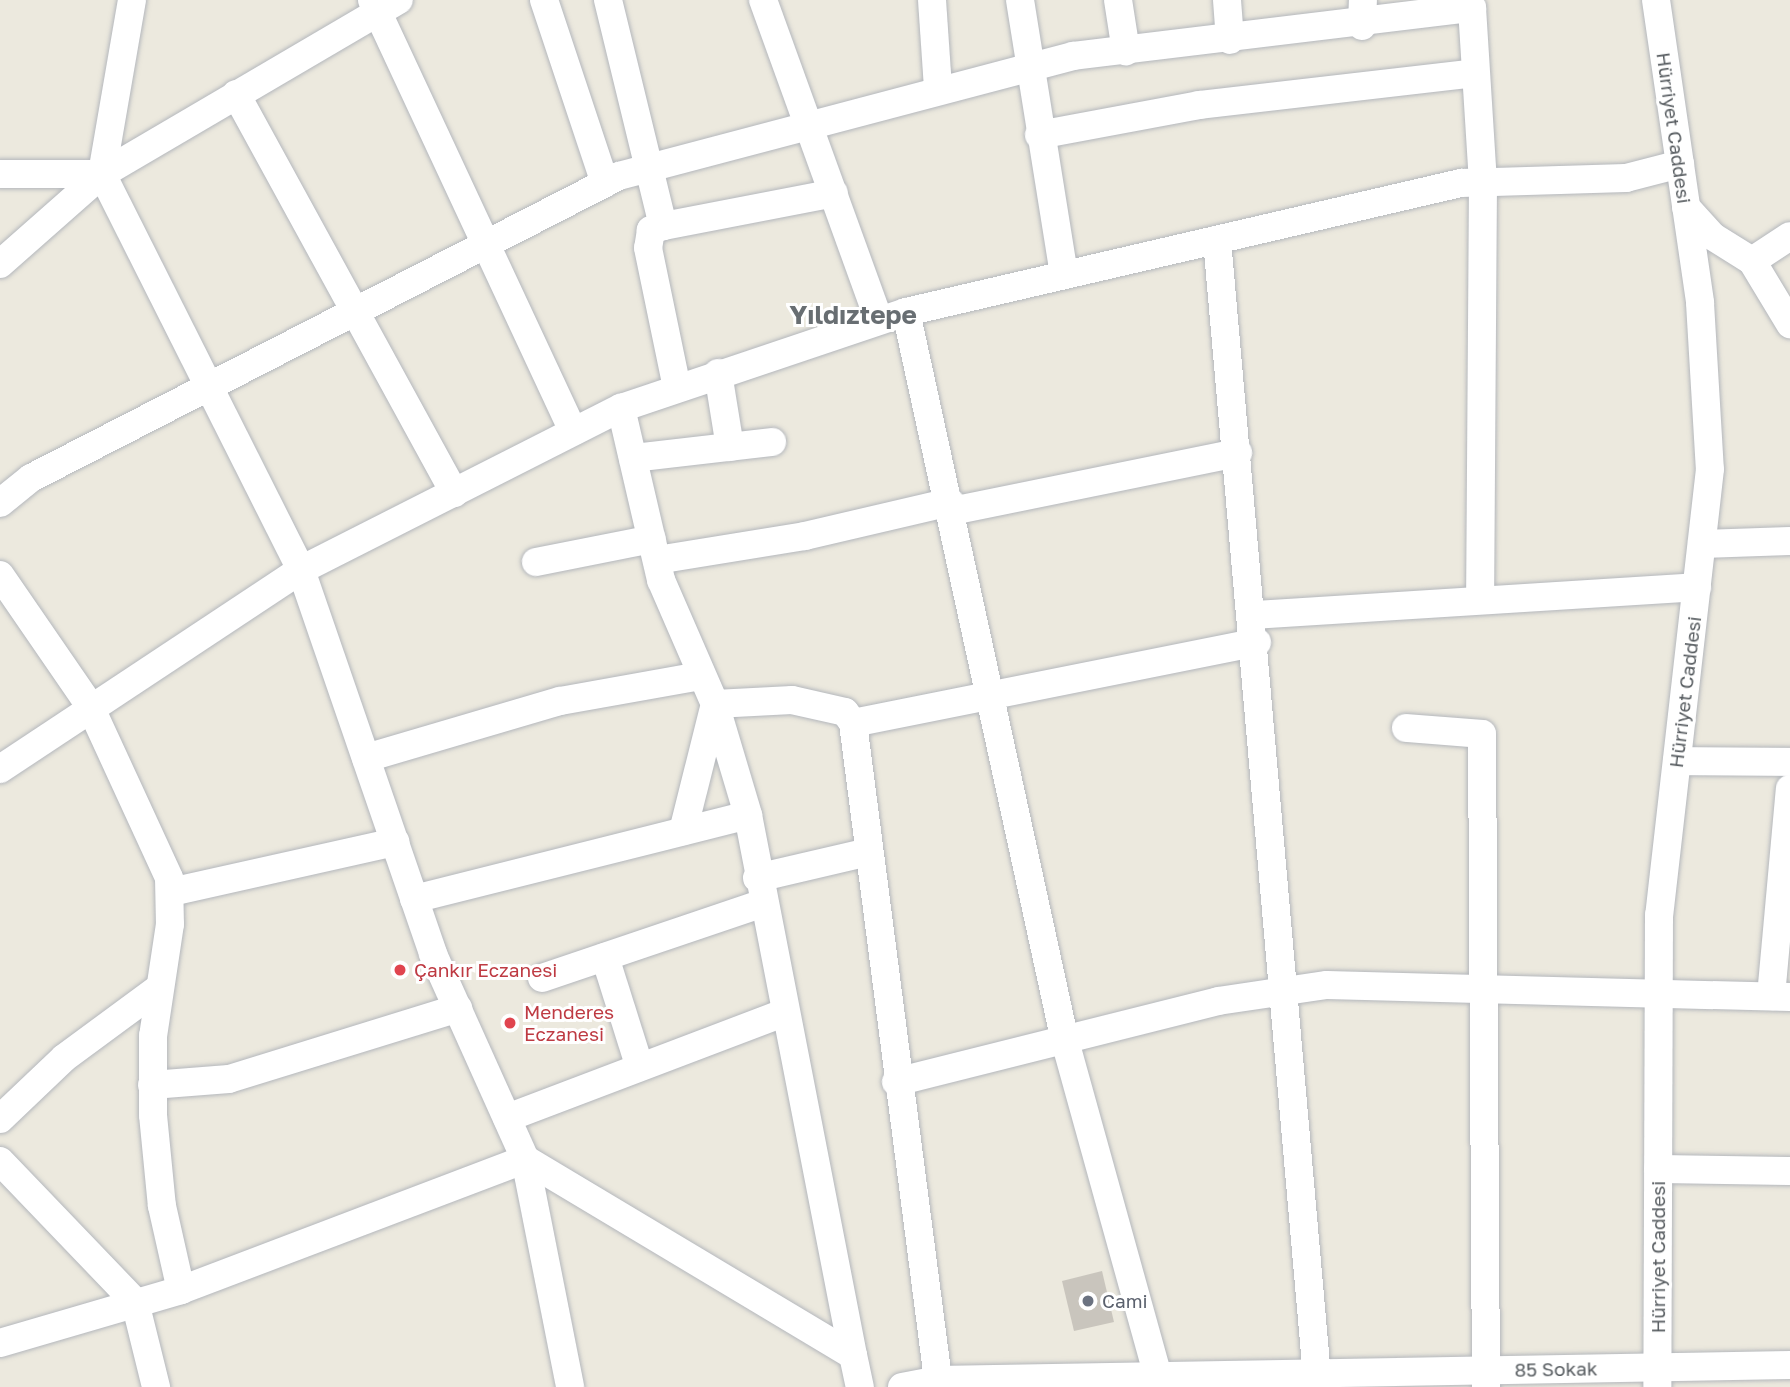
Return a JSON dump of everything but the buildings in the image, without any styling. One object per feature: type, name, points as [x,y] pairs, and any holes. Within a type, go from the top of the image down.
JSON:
[{"type":"street","points":[[132,0],[102,174],[210,384],[301,570],[414,900],[458,1008],[525,1158],[570,1387]]},
{"type":"street","points":[[544,0],[605,183]]},
{"type":"street","points":[[608,0],[663,226]]},
{"type":"street","points":[[763,0],[834,192],[893,316],[951,506],[1065,1041],[1161,1381]]},
{"type":"street","points":[[932,0],[938,89]]},
{"type":"street","points":[[1020,0],[1026,66],[1065,275]]},
{"type":"street","points":[[1118,0],[1126,51]]},
{"type":"street","points":[[1227,0],[1230,40]]},
{"type":"street","name":"Hürriyet Caddesi","points":[[1656,0],[1700,303],[1710,469],[1659,915],[1657,1377]]},
{"type":"street","points":[[0,264],[102,174],[382,3],[485,242],[573,432]]},
{"type":"street","points":[[0,503],[31,478],[353,310],[605,183],[648,168],[810,122],[1026,66],[1126,51],[1230,40],[1362,13],[1472,4],[1474,73],[1483,182],[1480,600]]},
{"type":"street","points":[[1039,135],[1199,105],[1474,73]]},
{"type":"street","points":[[236,94],[454,493]]},
{"type":"street","points":[[0,769],[90,706],[301,570],[621,408],[677,387],[893,316],[1217,240],[1483,182],[1626,178],[1680,164]]},
{"type":"street","points":[[0,174],[102,174]]},
{"type":"street","points":[[677,387],[648,248],[651,230],[834,192]]},
{"type":"street","points":[[1686,207],[1712,236],[1752,261],[1790,324]]},
{"type":"street","points":[[1752,261],[1790,236]]},
{"type":"street","points":[[1217,240],[1256,628],[1317,1380]]},
{"type":"street","points":[[718,373],[730,447]]},
{"type":"street","points":[[621,408],[654,549],[700,676],[715,704],[748,815],[759,891],[860,1387]]},
{"type":"street","points":[[633,458],[772,442]]},
{"type":"street","points":[[536,562],[805,536],[1238,453]]},
{"type":"street","points":[[1702,544],[1790,541]]},
{"type":"street","points":[[0,575],[90,706],[164,861],[171,892],[159,988],[152,1085],[160,1195],[181,1290]]},
{"type":"street","points":[[853,723],[993,695],[1256,628],[1480,600],[1697,587]]},
{"type":"street","points":[[366,758],[560,701],[700,676]]},
{"type":"street","points":[[715,704],[792,700],[845,712],[853,723],[896,1082],[938,1383]]},
{"type":"street","points":[[683,831],[715,704]]},
{"type":"street","points":[[1406,728],[1482,734],[1487,1379]]},
{"type":"street","points":[[1677,761],[1790,762]]},
{"type":"street","points":[[896,1082],[1218,1001],[1327,985],[1659,989],[1781,997],[1790,789]]},
{"type":"street","points":[[414,900],[748,815]]},
{"type":"street","points":[[171,892],[395,842]]},
{"type":"street","points":[[542,978],[605,957],[759,891],[869,852]]},
{"type":"street","points":[[605,957],[639,1065]]},
{"type":"street","points":[[0,1119],[64,1058],[159,988]]},
{"type":"street","points":[[152,1085],[229,1079],[458,1008]]},
{"type":"street","points":[[508,1118],[639,1065],[783,1013]]},
{"type":"street","points":[[525,1158],[853,1355]]},
{"type":"street","points":[[0,1343],[181,1290],[525,1158]]},
{"type":"street","points":[[0,1161],[135,1303],[156,1387]]},
{"type":"street","points":[[1658,1169],[1790,1171]]},
{"type":"street","name":"85 Sokak","points":[[902,1387],[938,1383],[1657,1377],[1790,1365]]},
{"type":"place","name":"Çankır Eczanesi","points":[[400,970]]},
{"type":"place","name":"Menderes Eczanesi","points":[[510,1023]]},
{"type":"place","name":"Cami","points":[[1088,1301]]},
{"type":"district","name":"Yıldıztepe","points":[[853,315]]}]
